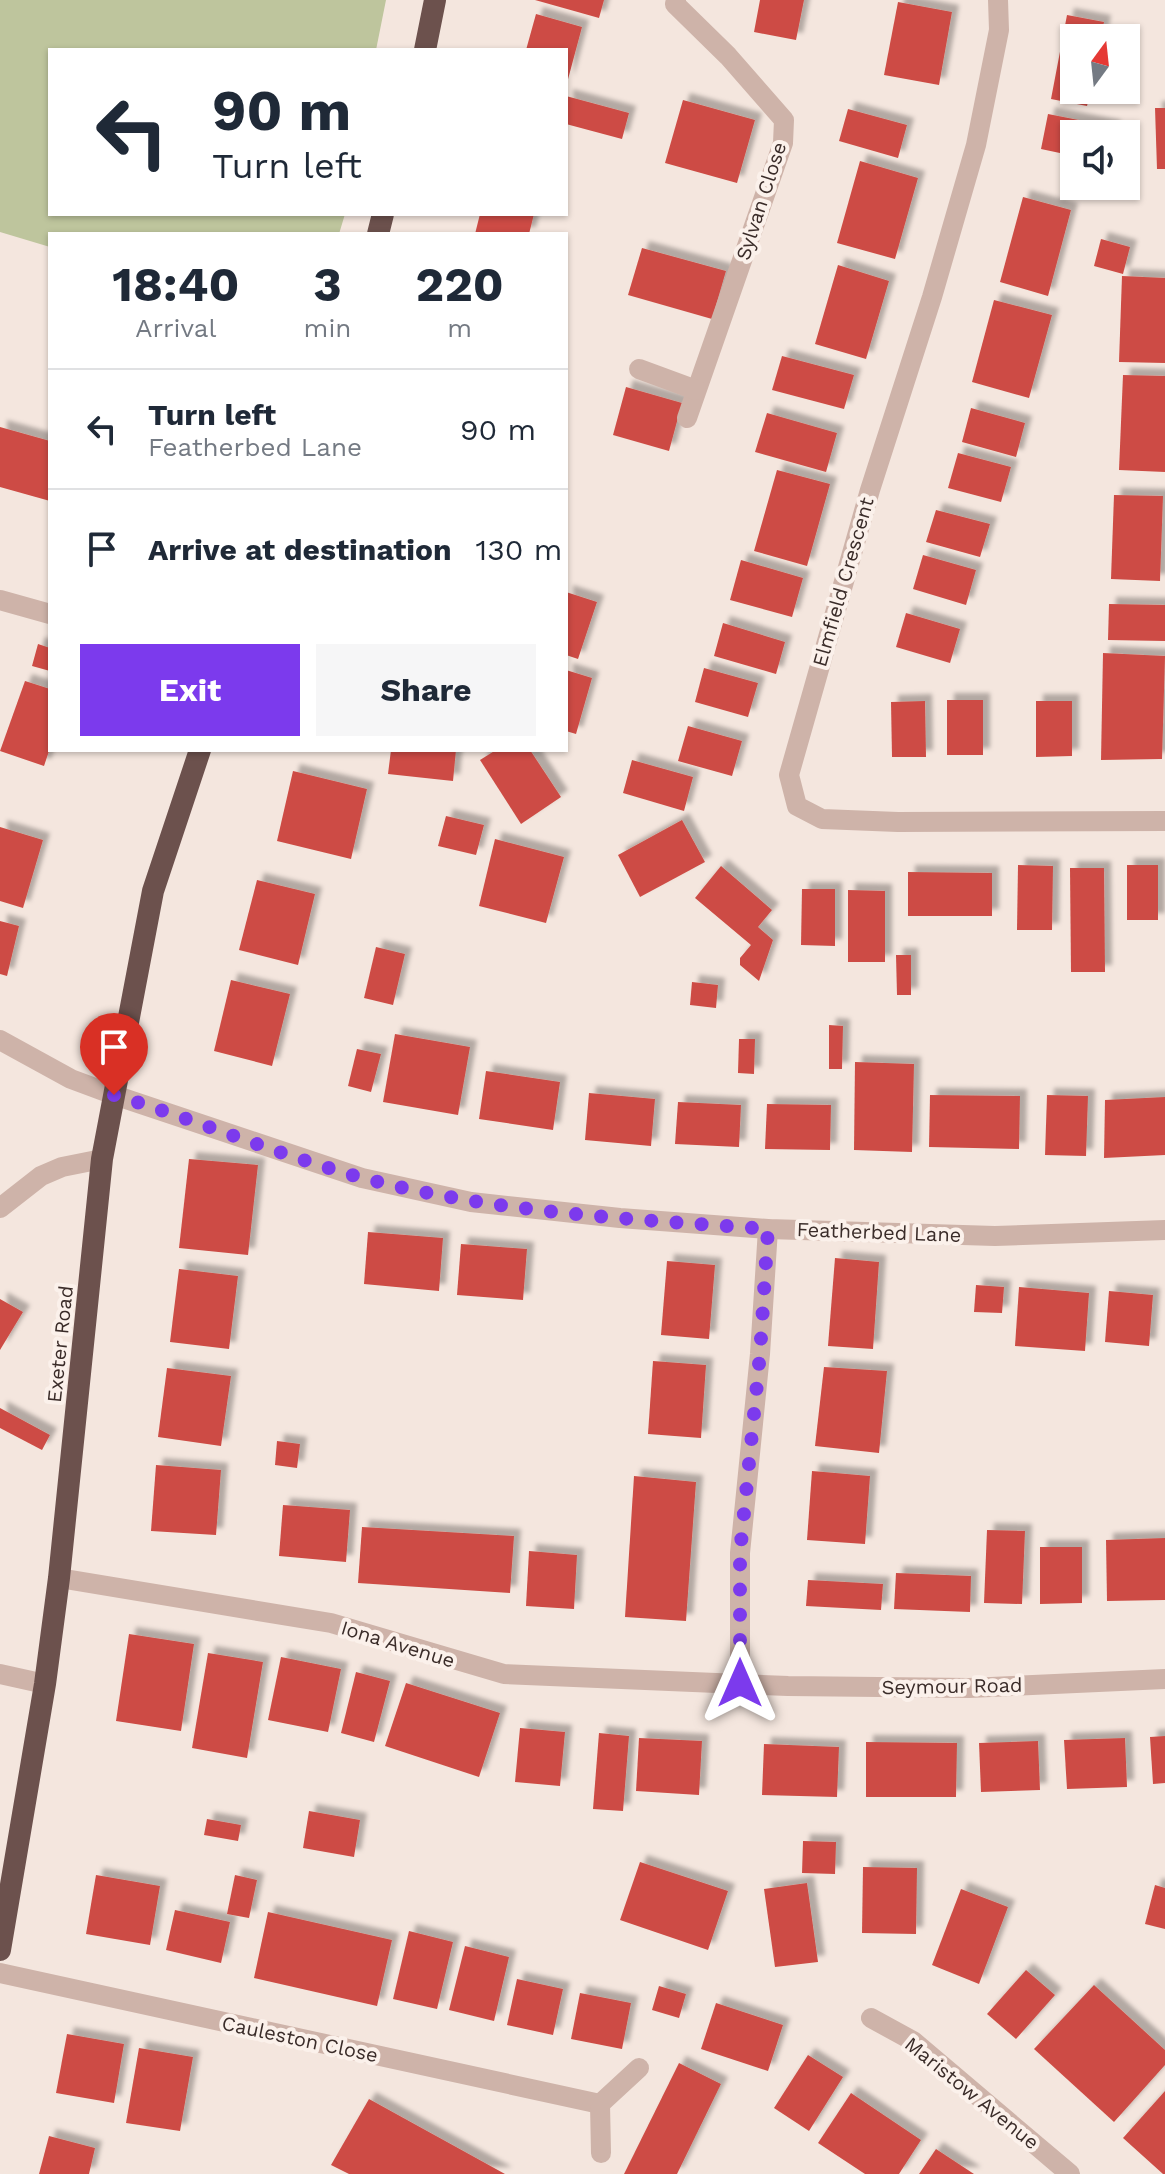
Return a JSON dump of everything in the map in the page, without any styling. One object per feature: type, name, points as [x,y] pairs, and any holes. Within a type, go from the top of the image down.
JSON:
[{"type":"highway","points":[[425,48],[435,0]]},
{"type":"highway","name":"Exeter Road","points":[[0,1950],[45,1684],[59,1578],[102,1159],[153,891],[199,752]]},
{"type":"street","name":"Sylvan Close","points":[[676,0],[675,4],[728,56],[784,120],[783,143],[687,418]]},
{"type":"street","name":"Elmfield Crescent","points":[[998,0],[999,30],[976,145],[932,297],[870,490],[789,775],[797,806],[822,819],[898,822],[1165,821]]},
{"type":"street","points":[[639,369],[696,390]]},
{"type":"street","points":[[0,600],[48,613]]},
{"type":"street","name":"Featherbed Lane","points":[[0,1040],[71,1079],[114,1095],[362,1178],[471,1202],[620,1218],[768,1229],[995,1236],[1165,1230]]},
{"type":"street","points":[[0,1208],[41,1176],[62,1167],[102,1159]]},
{"type":"street","points":[[740,1683],[740,1553],[760,1354],[768,1229]]},
{"type":"street","name":"Iona Avenue","points":[[59,1578],[331,1623],[504,1674],[740,1683]]},
{"type":"street","points":[[0,1674],[45,1684]]},
{"type":"street","name":"Seymour Road","points":[[740,1683],[969,1688],[1165,1679]]},
{"type":"street","name":"Cauleston Close","points":[[0,1973],[600,2104]]},
{"type":"street","name":"Maristow Avenue","points":[[871,2018],[913,2041],[1070,2174]]},
{"type":"street","points":[[601,2153],[600,2104],[639,2068]]},
{"type":"green space","points":[[0,0],[386,0],[376,48],[48,48],[48,216],[344,216],[340,232],[48,232],[48,246],[0,232]]},
{"type":"building","points":[[535,0],[604,0],[599,18]]},
{"type":"building","points":[[760,0],[804,0],[796,40],[754,32]]},
{"type":"building","points":[[898,2],[952,12],[939,85],[884,75]]},
{"type":"building","points":[[536,14],[582,27],[568,79],[568,48],[527,48]]},
{"type":"building","points":[[1067,15],[1104,22],[1104,24],[1065,24]]},
{"type":"building","points":[[1060,52],[1060,101],[1051,99]]},
{"type":"building","points":[[568,97],[629,113],[622,139],[568,125]]},
{"type":"building","points":[[683,100],[755,120],[737,183],[665,163]]},
{"type":"building","points":[[1155,108],[1165,108],[1165,169],[1157,169]]},
{"type":"building","points":[[848,109],[907,125],[898,158],[839,141]]},
{"type":"building","points":[[1048,114],[1078,120],[1060,120],[1060,153],[1041,149]]},
{"type":"building","points":[[860,161],[918,178],[895,259],[837,243]]},
{"type":"building","points":[[1023,197],[1071,210],[1048,296],[1000,282]]},
{"type":"building","points":[[480,216],[534,216],[530,232],[476,232]]},
{"type":"building","points":[[1101,239],[1130,247],[1123,274],[1094,266]]},
{"type":"building","points":[[642,248],[726,271],[712,319],[628,295]]},
{"type":"building","points":[[838,265],[889,281],[866,359],[815,344]]},
{"type":"building","points":[[1122,276],[1165,278],[1165,363],[1119,362]]},
{"type":"building","points":[[994,300],[1052,315],[1029,398],[972,382]]},
{"type":"building","points":[[782,356],[854,375],[844,409],[772,390]]},
{"type":"building","points":[[1123,375],[1165,376],[1165,472],[1119,470]]},
{"type":"building","points":[[626,387],[682,403],[669,451],[613,435]]},
{"type":"building","points":[[971,408],[1025,423],[1016,457],[962,442]]},
{"type":"building","points":[[767,413],[837,433],[826,472],[755,452]]},
{"type":"building","points":[[0,427],[48,440],[48,500],[0,487]]},
{"type":"building","points":[[958,453],[1011,467],[1001,502],[948,488]]},
{"type":"building","points":[[777,470],[830,484],[807,566],[754,551]]},
{"type":"building","points":[[1114,495],[1163,496],[1160,581],[1111,579]]},
{"type":"building","points":[[936,510],[990,524],[980,557],[926,542]]},
{"type":"building","points":[[923,555],[976,570],[966,605],[913,589]]},
{"type":"building","points":[[741,560],[803,578],[792,617],[730,600]]},
{"type":"building","points":[[568,593],[597,602],[578,659],[568,656]]},
{"type":"building","points":[[1109,604],[1165,605],[1165,641],[1108,640]]},
{"type":"building","points":[[906,613],[960,629],[950,663],[896,647]]},
{"type":"building","points":[[723,623],[785,642],[776,674],[714,656]]},
{"type":"building","points":[[38,644],[48,647],[48,670],[32,666]]},
{"type":"building","points":[[1103,653],[1165,656],[1162,759],[1101,760]]},
{"type":"building","points":[[704,668],[758,683],[748,717],[695,702]]},
{"type":"building","points":[[568,671],[592,678],[576,734],[568,732]]},
{"type":"building","points":[[25,681],[48,688],[49,752],[44,766],[0,751]]},
{"type":"building","points":[[947,700],[983,700],[983,755],[947,755]]},
{"type":"building","points":[[925,701],[926,757],[892,757],[891,702]]},
{"type":"building","points":[[1036,701],[1072,701],[1072,756],[1036,757]]},
{"type":"building","points":[[688,726],[742,741],[732,776],[678,761]]},
{"type":"building","points":[[391,752],[456,752],[453,781],[388,774]]},
{"type":"building","points":[[493,752],[531,752],[561,797],[521,824],[480,760]]},
{"type":"building","points":[[632,760],[693,777],[684,811],[623,793]]},
{"type":"building","points":[[293,771],[367,789],[351,859],[277,841]]},
{"type":"building","points":[[446,816],[484,825],[476,855],[438,846]]},
{"type":"building","points":[[682,820],[705,862],[640,897],[618,855]]},
{"type":"building","points":[[0,827],[43,840],[23,908],[0,901]]},
{"type":"building","points":[[495,839],[564,857],[546,923],[479,906]]},
{"type":"building","points":[[1018,865],[1053,866],[1052,930],[1017,930]]},
{"type":"building","points":[[1127,865],[1158,865],[1158,920],[1127,920]]},
{"type":"building","points":[[721,866],[772,910],[758,927],[773,940],[759,981],[740,965],[740,958],[751,945],[695,898]]},
{"type":"building","points":[[1070,868],[1104,868],[1105,972],[1071,972]]},
{"type":"building","points":[[908,872],[992,873],[992,916],[908,916]]},
{"type":"building","points":[[257,880],[315,894],[298,965],[239,950]]},
{"type":"building","points":[[802,889],[835,889],[835,946],[801,945]]},
{"type":"building","points":[[848,890],[885,891],[885,962],[848,962]]},
{"type":"building","points":[[0,921],[19,926],[7,976],[0,974]]},
{"type":"building","points":[[376,947],[405,954],[393,1005],[364,998]]},
{"type":"building","points":[[896,955],[911,955],[911,995],[897,995]]},
{"type":"building","points":[[231,980],[290,994],[272,1066],[214,1051]]},
{"type":"building","points":[[692,982],[718,985],[716,1008],[690,1005]]},
{"type":"building","points":[[829,1025],[843,1026],[842,1069],[829,1069]]},
{"type":"building","points":[[395,1034],[470,1047],[458,1115],[383,1102]]},
{"type":"building","points":[[739,1039],[755,1039],[754,1074],[738,1073]]},
{"type":"building","points":[[357,1049],[381,1054],[371,1092],[348,1086]]},
{"type":"building","points":[[855,1062],[914,1064],[912,1152],[854,1150]]},
{"type":"building","points":[[486,1071],[560,1082],[553,1130],[479,1119]]},
{"type":"building","points":[[589,1093],[655,1099],[651,1146],[585,1140]]},
{"type":"building","points":[[930,1095],[1020,1096],[1019,1149],[929,1147]]},
{"type":"building","points":[[1047,1095],[1088,1096],[1086,1156],[1045,1155]]},
{"type":"building","points":[[1165,1097],[1165,1155],[1104,1158],[1105,1100]]},
{"type":"building","points":[[678,1102],[741,1105],[739,1147],[675,1144]]},
{"type":"building","points":[[767,1104],[831,1105],[830,1150],[765,1149]]},
{"type":"building","points":[[189,1159],[258,1165],[248,1255],[179,1248]]},
{"type":"building","points":[[368,1232],[443,1238],[439,1291],[364,1284]]},
{"type":"building","points":[[461,1244],[527,1249],[523,1300],[457,1295]]},
{"type":"building","points":[[835,1258],[879,1262],[873,1349],[828,1346]]},
{"type":"building","points":[[667,1261],[715,1265],[709,1339],[661,1335]]},
{"type":"building","points":[[179,1269],[238,1276],[229,1349],[170,1342]]},
{"type":"building","points":[[976,1285],[1004,1287],[1002,1313],[974,1312]]},
{"type":"building","points":[[1019,1287],[1089,1293],[1085,1351],[1015,1346]]},
{"type":"building","points":[[1109,1291],[1153,1295],[1149,1346],[1105,1342]]},
{"type":"building","points":[[0,1299],[23,1312],[0,1350]]},
{"type":"building","points":[[653,1361],[706,1365],[701,1438],[648,1434]]},
{"type":"building","points":[[824,1367],[887,1371],[879,1453],[815,1446]]},
{"type":"building","points":[[167,1368],[231,1376],[221,1446],[158,1437]]},
{"type":"building","points":[[0,1408],[50,1435],[42,1450],[0,1428]]},
{"type":"building","points":[[277,1441],[300,1444],[297,1468],[275,1465]]},
{"type":"building","points":[[156,1465],[221,1470],[216,1535],[151,1531]]},
{"type":"building","points":[[812,1471],[870,1476],[865,1544],[807,1540]]},
{"type":"building","points":[[634,1476],[696,1482],[686,1621],[625,1617]]},
{"type":"building","points":[[283,1505],[350,1510],[346,1562],[279,1556]]},
{"type":"building","points":[[362,1527],[514,1536],[510,1593],[358,1583]]},
{"type":"building","points":[[987,1530],[1025,1531],[1022,1604],[984,1603]]},
{"type":"building","points":[[1165,1538],[1165,1600],[1107,1601],[1106,1540]]},
{"type":"building","points":[[1040,1547],[1082,1547],[1082,1603],[1040,1604]]},
{"type":"building","points":[[529,1551],[577,1555],[574,1609],[526,1606]]},
{"type":"building","points":[[896,1573],[971,1576],[970,1612],[894,1609]]},
{"type":"building","points":[[808,1580],[883,1584],[881,1610],[806,1606]]},
{"type":"building","points":[[129,1634],[194,1644],[181,1731],[116,1721]]},
{"type":"building","points":[[208,1653],[263,1662],[247,1758],[192,1748]]},
{"type":"building","points":[[281,1657],[341,1669],[328,1732],[268,1720]]},
{"type":"building","points":[[356,1672],[390,1681],[374,1742],[341,1733]]},
{"type":"building","points":[[406,1683],[500,1713],[479,1777],[385,1746]]},
{"type":"building","points":[[520,1728],[565,1732],[560,1786],[515,1782]]},
{"type":"building","points":[[599,1733],[629,1736],[623,1811],[593,1809]]},
{"type":"building","points":[[1165,1736],[1165,1783],[1153,1784],[1150,1737]]},
{"type":"building","points":[[639,1738],[702,1741],[699,1795],[636,1791]]},
{"type":"building","points":[[1125,1738],[1127,1787],[1067,1789],[1064,1740]]},
{"type":"building","points":[[1038,1741],[1040,1790],[981,1792],[979,1743]]},
{"type":"building","points":[[866,1742],[957,1743],[956,1797],[866,1797]]},
{"type":"building","points":[[764,1744],[839,1747],[837,1797],[762,1795]]},
{"type":"building","points":[[309,1811],[360,1820],[354,1857],[303,1848]]},
{"type":"building","points":[[207,1819],[241,1825],[238,1841],[204,1835]]},
{"type":"building","points":[[803,1841],[836,1842],[835,1874],[802,1873]]},
{"type":"building","points":[[640,1862],[728,1891],[708,1950],[620,1920]]},
{"type":"building","points":[[863,1867],[917,1868],[916,1934],[862,1933]]},
{"type":"building","points":[[96,1875],[160,1886],[150,1945],[86,1934]]},
{"type":"building","points":[[235,1875],[257,1880],[249,1918],[227,1914]]},
{"type":"building","points":[[807,1883],[818,1962],[775,1967],[764,1889]]},
{"type":"building","points":[[1155,1885],[1165,1888],[1165,1929],[1145,1924]]},
{"type":"building","points":[[961,1889],[1008,1907],[979,1984],[932,1965]]},
{"type":"building","points":[[175,1910],[230,1922],[221,1963],[166,1950]]},
{"type":"building","points":[[268,1912],[392,1940],[377,2006],[254,1978]]},
{"type":"building","points":[[409,1931],[453,1942],[437,2009],[393,1999]]},
{"type":"building","points":[[465,1946],[509,1957],[494,2021],[449,2010]]},
{"type":"building","points":[[1026,1970],[1055,1995],[1016,2039],[987,2014]]},
{"type":"building","points":[[517,1979],[563,1989],[553,2035],[507,2025]]},
{"type":"building","points":[[1094,1985],[1165,2050],[1165,2065],[1114,2122],[1034,2049]]},
{"type":"building","points":[[659,1986],[686,1994],[679,2018],[652,2010]]},
{"type":"building","points":[[580,1993],[631,2003],[622,2049],[571,2039]]},
{"type":"building","points":[[716,2003],[783,2025],[768,2071],[701,2049]]},
{"type":"building","points":[[67,2034],[124,2044],[114,2103],[56,2093]]},
{"type":"building","points":[[139,2048],[193,2057],[180,2131],[126,2123]]},
{"type":"building","points":[[808,2055],[843,2077],[809,2131],[774,2108]]},
{"type":"building","points":[[679,2063],[721,2084],[677,2174],[624,2174]]},
{"type":"building","points":[[1165,2091],[1165,2174],[1163,2174],[1123,2138]]},
{"type":"building","points":[[851,2093],[921,2140],[899,2174],[865,2174],[818,2143]]},
{"type":"building","points":[[369,2099],[505,2174],[349,2174],[331,2165]]},
{"type":"building","points":[[49,2136],[95,2148],[89,2174],[39,2174]]},
{"type":"building","points":[[936,2149],[974,2174],[919,2174]]},
{"type":"route","points":[[114,1095],[362,1178],[471,1202],[620,1218],[768,1229],[760,1354],[740,1553],[740,1683]]}]
